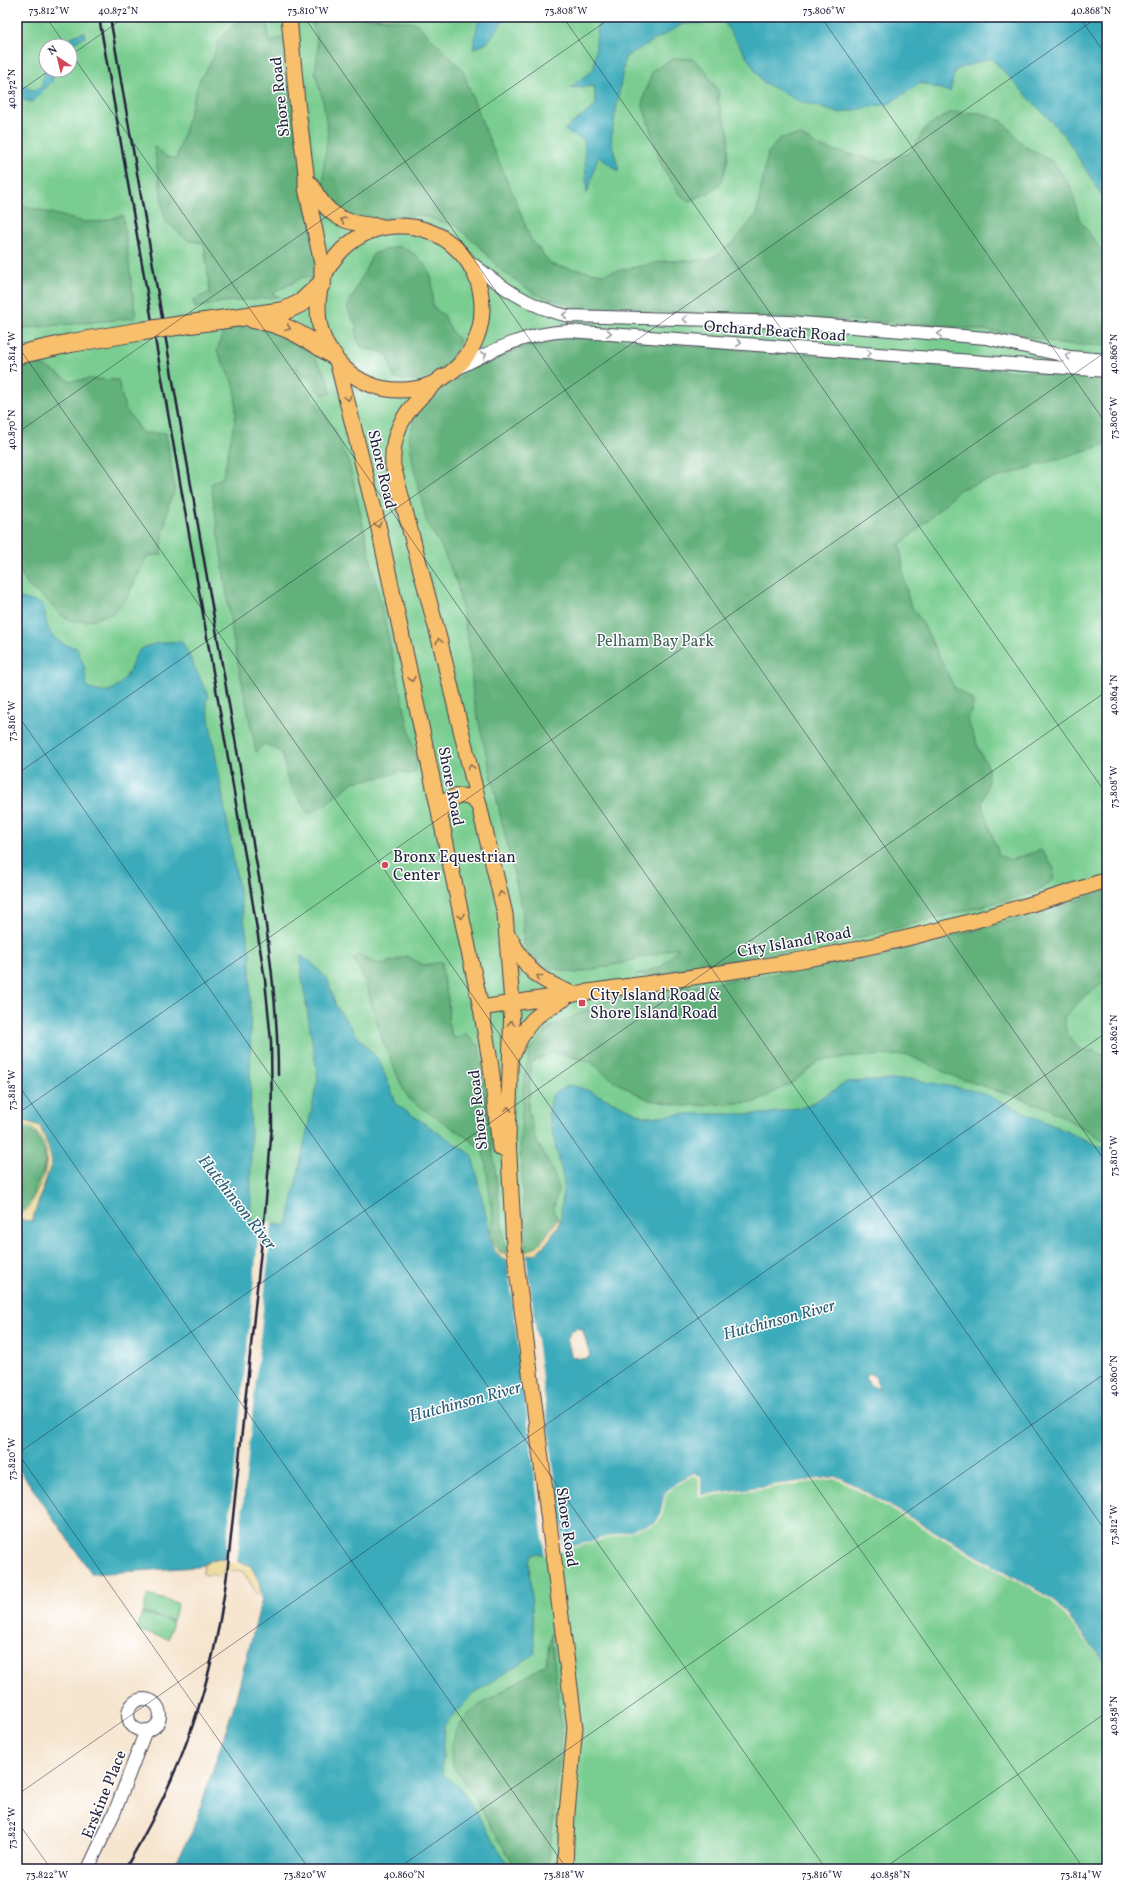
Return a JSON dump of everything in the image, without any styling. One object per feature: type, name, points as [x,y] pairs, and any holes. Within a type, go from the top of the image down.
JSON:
[{"type":"highway","points":[[17,355],[71,343],[294,308],[301,304],[322,283]]},
{"type":"highway","points":[[237,318],[264,321],[283,326],[300,334],[335,358]]},
{"type":"highway","points":[[17,347],[71,343]]},
{"type":"main road","name":"Shore Road","points":[[289,17],[297,102],[306,173],[306,188],[322,264],[322,283]]},
{"type":"main road","name":"Shore Road","points":[[306,173],[322,205],[336,216],[358,224],[420,229],[438,236],[452,245],[464,257],[478,284],[481,299],[481,314],[476,336],[470,350],[446,375],[417,400],[403,419],[393,445],[393,466],[481,809],[505,914],[512,1003],[508,1139],[514,1246],[575,1727],[567,1813],[565,1869]]},
{"type":"main road","points":[[396,226],[366,234],[347,246],[332,263],[322,283],[319,298],[319,320],[323,336],[335,358],[357,377],[384,388],[415,388],[446,375]]},
{"type":"main road","name":"Shore Road","points":[[335,358],[381,537],[481,1008],[492,1075],[505,1204],[514,1246]]},
{"type":"main road","points":[[440,819],[444,803],[454,797],[470,797],[477,802],[481,809]]},
{"type":"main road","name":"City Island Road","points":[[481,1008],[820,956],[884,942],[1010,910],[1107,880]]},
{"type":"main road","points":[[507,932],[521,957],[537,976],[546,982],[574,994]]},
{"type":"main road","points":[[510,1062],[528,1024],[547,1008],[574,994]]},
{"type":"main road","name":"Shore Road","points":[[557,1869],[567,1813]]},
{"type":"street","name":"Orchard Beach Road","points":[[464,257],[518,297],[544,310],[568,316],[790,322],[935,333],[986,338],[1070,357],[1107,360]]},
{"type":"street","name":"Orchard Beach Road","points":[[446,375],[514,341],[536,335],[569,331],[1107,371]]},
{"type":"street","name":"Erskine Place","points":[[88,1869],[115,1811],[146,1730]]},
{"type":"green space","name":"Pelham Bay Park","points":[[17,17],[1101,17],[1107,22],[1107,1179],[593,1358],[577,1361],[571,1357],[503,1260],[287,1226],[251,1222],[17,990]],"holes":[[[577,1328],[583,1330],[590,1355],[588,1358],[574,1358],[571,1355],[567,1339],[572,1330]]]},
{"type":"green space","points":[[242,17],[267,17],[269,42],[285,36],[318,267],[313,278],[303,277],[272,294],[280,297],[223,302],[195,308],[193,300],[210,292],[204,243],[189,241],[165,221],[154,147],[167,157],[176,159],[199,81],[213,58],[219,39]]},
{"type":"green space","points":[[310,17],[367,17],[416,23],[462,69],[485,130],[518,206],[530,238],[552,265],[602,274],[665,261],[709,260],[733,243],[756,215],[768,153],[780,138],[800,135],[820,147],[881,162],[910,153],[926,127],[952,112],[981,113],[1002,121],[1024,146],[1052,161],[1072,189],[1079,219],[1107,258],[1107,346],[1059,344],[1017,334],[928,324],[570,309],[567,304],[535,294],[501,270],[481,248],[456,226],[419,215],[371,220],[345,215],[323,194],[324,162],[328,135],[323,101],[315,73],[318,50],[316,35]]},
{"type":"green space","points":[[675,58],[693,59],[705,70],[719,92],[718,101],[729,133],[728,159],[722,181],[709,193],[689,201],[679,194],[662,166],[642,103],[652,71]]},
{"type":"green space","points":[[17,204],[84,222],[103,221],[123,215],[136,318],[17,329]]},
{"type":"green space","points":[[396,246],[408,250],[424,263],[432,281],[434,308],[444,315],[453,334],[460,340],[456,350],[443,366],[425,377],[415,380],[394,378],[388,356],[377,351],[362,348],[357,338],[356,325],[347,308],[373,254]]},
{"type":"green space","points":[[224,327],[273,328],[295,338],[303,349],[316,360],[327,376],[331,393],[323,395],[296,367],[305,387],[334,428],[349,463],[417,764],[415,772],[409,774],[401,771],[387,776],[353,782],[327,803],[308,814],[289,782],[286,775],[284,759],[279,751],[264,744],[256,752],[233,638],[211,484],[223,477],[236,414],[235,388],[217,351]]},
{"type":"green space","points":[[584,337],[995,370],[1107,377],[1107,444],[960,489],[923,525],[900,544],[904,580],[910,604],[923,624],[954,687],[974,701],[968,722],[981,754],[988,766],[988,781],[982,805],[999,855],[1010,860],[1041,850],[1054,868],[1053,880],[1034,893],[838,943],[653,975],[635,975],[662,966],[679,947],[622,963],[576,973],[545,967],[533,959],[523,945],[523,913],[473,697],[470,650],[457,583],[441,546],[427,523],[413,465],[409,436],[417,410],[445,387],[492,356],[550,339]]},
{"type":"green space","points":[[17,362],[38,364],[57,373],[69,381],[92,379],[118,380],[125,408],[142,433],[166,433],[175,489],[169,503],[161,555],[147,556],[127,598],[113,613],[88,621],[72,621],[58,613],[50,603],[27,585],[18,568]]},
{"type":"green space","points":[[1107,891],[1107,989],[1102,984],[1087,994],[1064,1017],[1067,1035],[1079,1049],[1094,1051],[1107,1057],[1107,1142],[1045,1107],[953,1076],[908,1055],[854,1056],[819,1061],[792,1083],[755,1102],[684,1106],[649,1100],[617,1083],[589,1061],[553,1052],[531,1063],[528,1109],[534,1136],[550,1165],[559,1188],[553,1210],[558,1219],[541,1244],[537,1248],[526,1252],[520,1142],[524,1081],[530,1050],[549,1028],[610,999],[824,966],[927,943],[1029,916]]},
{"type":"green space","points":[[359,955],[377,963],[387,963],[406,956],[424,965],[442,962],[443,976],[448,999],[449,1024],[451,1033],[454,1038],[466,1034],[479,1046],[506,1254],[501,1254],[494,1244],[490,1233],[493,1218],[485,1160],[482,1149],[410,1100],[403,1089],[382,1039],[365,981],[353,958]]},
{"type":"green space","points":[[17,1122],[38,1133],[46,1150],[46,1160],[41,1180],[31,1204],[26,1210],[21,1212],[17,1212]]},
{"type":"green space","points":[[17,1126],[37,1136],[44,1151],[45,1161],[43,1171],[35,1186],[30,1201],[22,1209],[17,1204]]},
{"type":"green space","points":[[694,1473],[701,1477],[701,1495],[841,1478],[1055,1601],[1107,1664],[1107,1869],[378,1869],[381,1590],[656,1523],[667,1492],[677,1483]]},
{"type":"green space","points":[[147,1595],[178,1603],[173,1621],[143,1612]]},
{"type":"green space","points":[[142,1613],[173,1622],[168,1639],[137,1630]]},
{"type":"green space","points":[[551,1633],[562,1733],[548,1869],[516,1869],[468,1787],[453,1767],[451,1750],[456,1730],[472,1710],[546,1664]]},
{"type":"sand","points":[[17,1118],[40,1126],[48,1146],[52,1162],[32,1221],[20,1220],[17,1218],[17,1212],[22,1212],[28,1209],[36,1193],[46,1167],[46,1150],[38,1134],[29,1127],[17,1122]]},
{"type":"sand","points":[[558,1219],[560,1223],[548,1241],[536,1254],[503,1260],[494,1252],[490,1233],[494,1244],[501,1254],[522,1253],[536,1247]]},
{"type":"sand","points":[[212,1559],[231,1560],[250,1565],[259,1581],[262,1599],[256,1593],[242,1571],[224,1570],[224,1573],[218,1577],[212,1574],[203,1574],[204,1565]]},
{"type":"water","points":[[479,17],[506,17],[487,43],[473,49]]},
{"type":"water","points":[[598,17],[848,17],[855,20],[860,17],[1107,17],[1107,204],[1065,136],[991,58],[955,70],[950,92],[921,83],[888,104],[838,113],[796,100],[763,82],[724,22],[683,24],[625,57],[611,140],[619,171],[598,156],[587,194],[584,140],[564,130],[596,105],[594,86],[570,88],[594,69]]},
{"type":"water","points":[[84,32],[85,37],[78,40],[78,38],[71,38]]},
{"type":"water","points":[[43,78],[53,78],[52,82],[32,102],[17,99],[17,87],[25,85],[31,90],[41,88]]},
{"type":"water","name":"Hutchinson River","points":[[17,597],[43,604],[48,628],[54,638],[60,642],[77,648],[84,666],[87,687],[99,691],[116,688],[124,679],[137,653],[141,649],[158,643],[182,641],[209,697],[206,701],[250,953],[251,1222],[287,1226],[318,1079],[301,971],[301,956],[312,963],[328,980],[336,1006],[357,1036],[379,1060],[397,1105],[472,1155],[491,1241],[495,1251],[503,1260],[536,1254],[548,1241],[560,1224],[564,1182],[548,1114],[553,1094],[570,1085],[587,1090],[646,1117],[686,1114],[765,1114],[808,1106],[847,1082],[911,1079],[980,1092],[1107,1150],[1107,1664],[1055,1601],[841,1478],[835,1477],[701,1495],[701,1477],[694,1473],[683,1479],[665,1493],[657,1523],[549,1554],[533,1554],[529,1561],[535,1653],[473,1694],[444,1725],[442,1773],[461,1789],[511,1869],[171,1869],[192,1832],[233,1709],[262,1599],[259,1581],[250,1565],[220,1558],[211,1560],[197,1567],[92,1574],[17,1466],[17,1218],[20,1220],[32,1221],[52,1162],[48,1146],[40,1126],[17,1118]],"holes":[[[577,1328],[583,1330],[590,1355],[588,1358],[574,1358],[571,1355],[567,1339],[572,1330]],[[869,1373],[875,1376],[879,1389],[870,1385],[866,1377]]]},
{"type":"pier","points":[[260,1221],[272,1222],[237,1564],[225,1562]]},
{"type":"pier","points":[[526,1254],[564,1549],[656,1523],[660,1515],[665,1493],[675,1484],[694,1473],[701,1477],[701,1495],[835,1477],[841,1478],[1055,1601],[1107,1666],[1053,1602],[840,1480],[835,1479],[700,1497],[699,1478],[694,1475],[676,1485],[666,1494],[662,1516],[657,1524],[545,1556],[507,1257]]},
{"type":"railway","points":[[99,17],[246,861],[265,980],[271,1041],[272,1125],[265,1212],[227,1574],[221,1615],[204,1691],[179,1763],[163,1798],[125,1869]]},
{"type":"railway","points":[[110,17],[262,895],[271,962],[278,1052],[278,1075]]},
{"type":"place","name":"Bronx Equestrian Center","points":[[385,865]]},
{"type":"place","name":"City Island Road & Shore Island Road","points":[[582,1003]]}]
